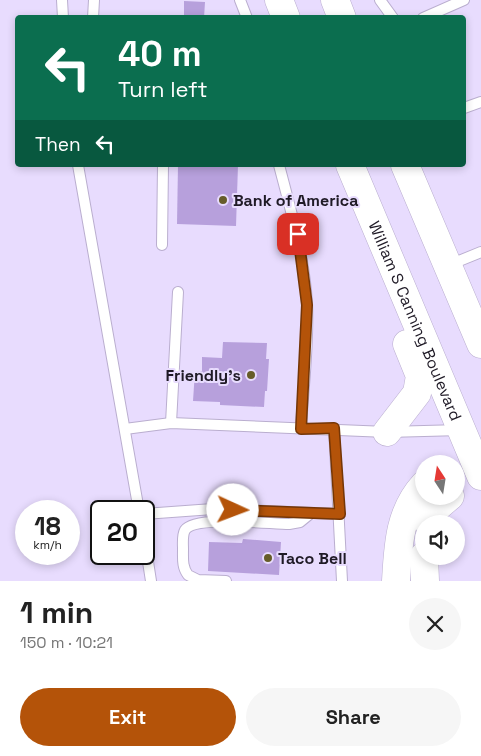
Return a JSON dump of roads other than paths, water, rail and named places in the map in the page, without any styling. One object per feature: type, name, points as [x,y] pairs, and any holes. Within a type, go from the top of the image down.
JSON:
[{"type":"main road","points":[[279,0],[285,15]]},
{"type":"main road","points":[[335,0],[341,15]]},
{"type":"main road","name":"William S Canning Boulevard","points":[[351,167],[469,455]]},
{"type":"main road","points":[[407,167],[448,265],[474,310],[481,344]]},
{"type":"main road","points":[[387,432],[417,393],[420,376],[400,328],[391,262]]},
{"type":"main road","points":[[465,489],[481,481]]},
{"type":"main road","points":[[396,581],[400,537],[405,515],[415,496]]},
{"type":"main road","points":[[424,565],[425,581]]},
{"type":"lane","points":[[62,0],[63,15]]},
{"type":"lane","points":[[93,15],[94,0]]},
{"type":"lane","points":[[240,0],[246,15]]},
{"type":"lane","points":[[380,0],[390,15]]},
{"type":"lane","points":[[430,15],[464,0]]},
{"type":"lane","points":[[466,107],[481,102]]},
{"type":"lane","points":[[78,167],[137,500]]},
{"type":"lane","points":[[162,245],[163,167]]},
{"type":"lane","points":[[280,167],[298,234],[305,286],[307,323],[301,429]]},
{"type":"lane","points":[[448,265],[481,252]]},
{"type":"lane","points":[[172,423],[178,292]]},
{"type":"lane","points":[[125,429],[172,423],[301,429],[334,428],[387,432],[469,455]]},
{"type":"lane","points":[[334,428],[340,514],[342,581]]},
{"type":"lane","points":[[155,513],[213,510],[340,514]]},
{"type":"lane","points":[[226,581],[198,580],[188,575],[183,562],[183,534],[186,529],[192,525],[211,522],[288,524],[300,522],[311,513]]},
{"type":"lane","points":[[149,565],[151,581]]},
{"type":"place","name":"Bank of America","points":[[223,200]]},
{"type":"place","name":"Friendly's","points":[[251,375]]},
{"type":"place","name":"Taco Bell","points":[[268,558]]}]
